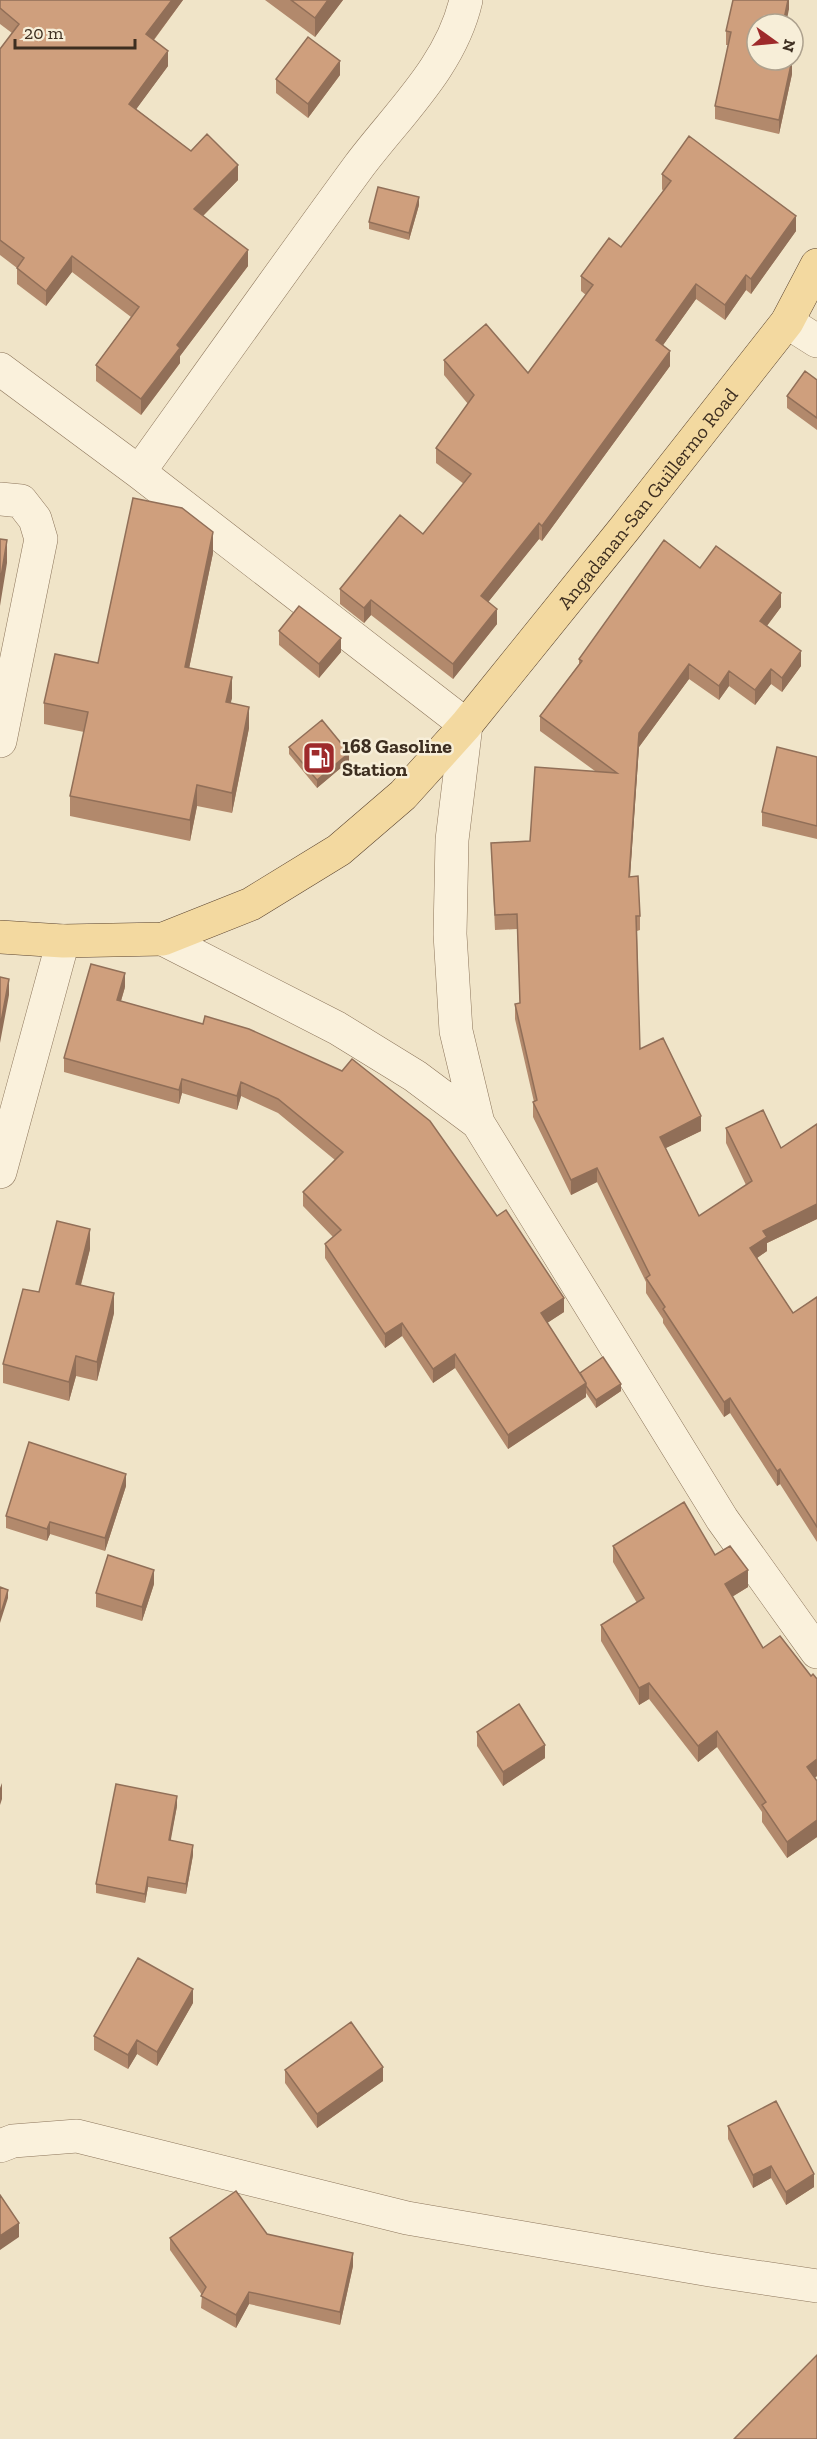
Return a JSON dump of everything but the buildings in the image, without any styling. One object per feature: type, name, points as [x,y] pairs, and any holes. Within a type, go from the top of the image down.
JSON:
[{"type":"main road","name":"Angadanan-San Guillermo Road","points":[[163,939],[251,904],[339,850],[403,795],[466,725],[787,322],[817,265]]},
{"type":"main road","points":[[0,937],[63,941],[163,939]]},
{"type":"street","points":[[139,472],[353,174],[444,57],[462,19],[466,0]]},
{"type":"street","points":[[787,322],[817,341]]},
{"type":"street","points":[[0,369],[139,472],[466,725],[452,840],[450,934],[456,1031],[478,1123],[722,1519],[817,1652]]},
{"type":"street","points":[[0,499],[21,501],[35,519],[41,539],[0,741]]},
{"type":"street","points":[[163,939],[337,1028],[415,1076],[478,1123]]},
{"type":"street","points":[[0,1172],[63,941]]},
{"type":"street","points":[[0,2146],[13,2141],[77,2136],[407,2218],[817,2286]]},
{"type":"place","name":"168 Gasoline Station","points":[[319,758]]}]
